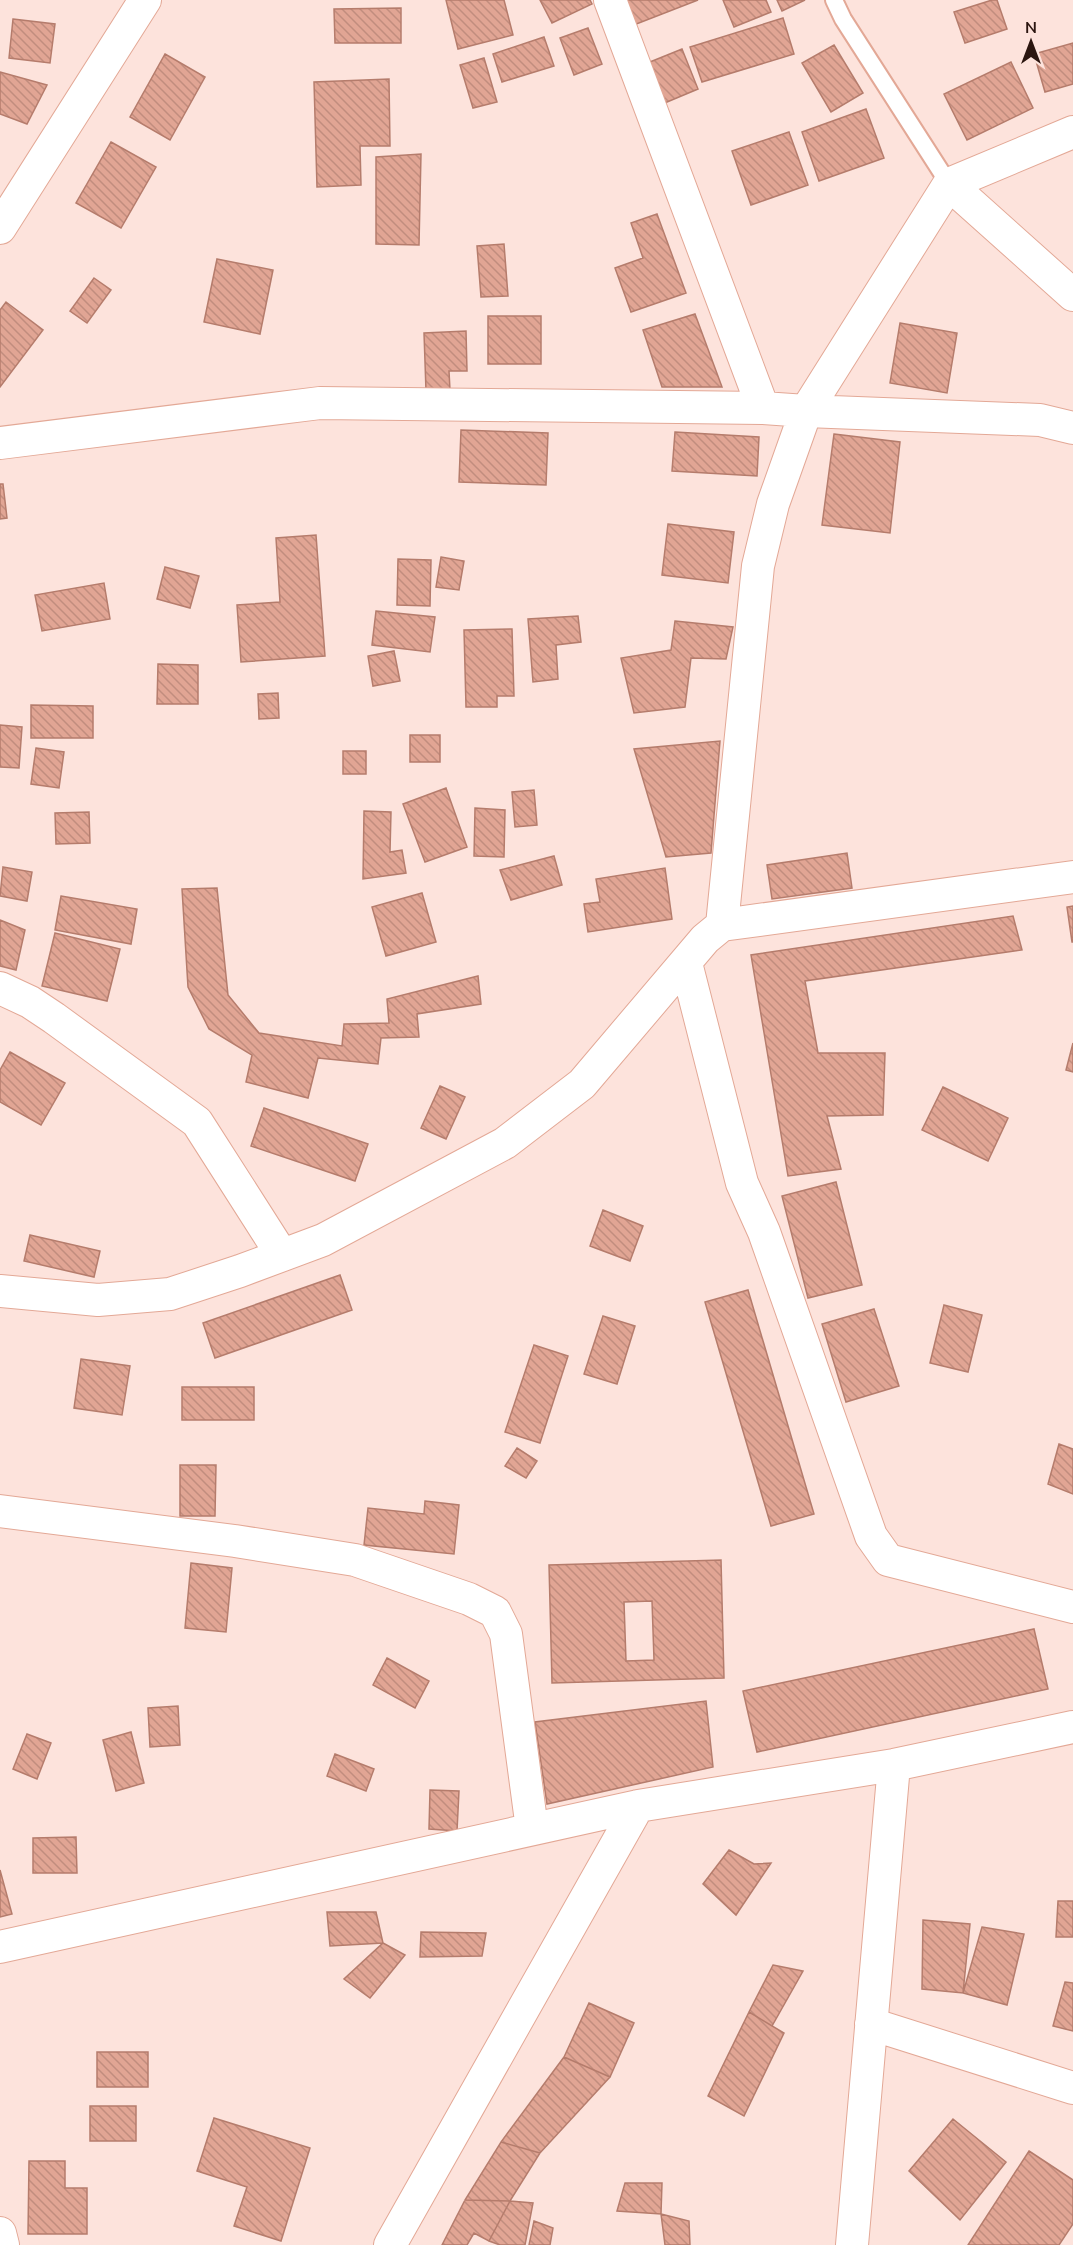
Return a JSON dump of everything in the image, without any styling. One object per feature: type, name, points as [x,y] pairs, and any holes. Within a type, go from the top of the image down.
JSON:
[{"type":"street","points":[[0,228],[145,0]]},
{"type":"street","points":[[610,0],[763,408]]},
{"type":"street","points":[[722,926],[758,566],[773,504],[806,411],[949,184],[1073,132]]},
{"type":"street","points":[[949,184],[1073,295]]},
{"type":"street","points":[[0,443],[320,403],[763,408],[1040,420],[1073,428]]},
{"type":"street","points":[[0,1291],[98,1300],[170,1293],[323,1240],[505,1143],[582,1084],[705,939],[722,926],[1073,877]]},
{"type":"street","points":[[686,963],[742,1183],[764,1232],[871,1536],[888,1560],[1073,1606]]},
{"type":"street","points":[[0,988],[30,1002],[54,1018],[197,1122],[282,1255]]},
{"type":"street","points":[[0,1511],[223,1539],[355,1560],[469,1599],[495,1612],[506,1634],[532,1829]]},
{"type":"street","points":[[0,1947],[638,1806],[894,1765],[1073,1726]]},
{"type":"street","points":[[852,2245],[894,1765]]},
{"type":"street","points":[[390,2245],[638,1806]]},
{"type":"street","points":[[871,2024],[1073,2088]]},
{"type":"street","points":[[0,2233],[3,2245]]},
{"type":"lane","points":[[834,0],[843,19],[949,184]]},
{"type":"building","points":[[446,0],[504,0],[513,35],[458,49]]},
{"type":"building","points":[[540,0],[590,0],[592,4],[552,23]]},
{"type":"building","points":[[616,0],[698,0],[626,28]]},
{"type":"building","points":[[723,0],[766,0],[771,12],[734,27]]},
{"type":"building","points":[[777,0],[805,0],[782,11]]},
{"type":"building","points":[[997,0],[1007,29],[965,43],[954,12]]},
{"type":"building","points":[[401,8],[401,43],[335,43],[334,9]]},
{"type":"building","points":[[783,18],[794,54],[702,82],[690,47]]},
{"type":"building","points":[[13,19],[55,24],[50,63],[9,58]]},
{"type":"building","points":[[588,28],[602,64],[574,75],[560,38]]},
{"type":"building","points":[[544,37],[554,66],[502,82],[493,54]]},
{"type":"building","points":[[1073,43],[1073,84],[1045,92],[1034,54]]},
{"type":"building","points":[[834,45],[863,93],[831,112],[802,63]]},
{"type":"building","points":[[682,49],[698,89],[660,105],[645,64]]},
{"type":"building","points":[[165,54],[205,77],[170,140],[130,117]]},
{"type":"building","points":[[484,58],[497,102],[473,108],[460,65]]},
{"type":"building","points":[[1011,62],[1033,108],[967,140],[944,94]]},
{"type":"building","points":[[0,72],[47,85],[27,124],[0,114]]},
{"type":"building","points":[[389,79],[390,146],[360,146],[361,185],[317,187],[314,82]]},
{"type":"building","points":[[866,109],[884,158],[819,181],[802,132]]},
{"type":"building","points":[[789,132],[808,185],[751,205],[732,151]]},
{"type":"building","points":[[111,142],[156,167],[121,228],[76,203]]},
{"type":"building","points":[[421,154],[419,245],[376,244],[376,157]]},
{"type":"building","points":[[657,214],[686,293],[631,312],[615,268],[643,258],[631,223]]},
{"type":"building","points":[[504,244],[508,296],[481,297],[477,246]]},
{"type":"building","points":[[217,259],[273,270],[260,334],[204,322]]},
{"type":"building","points":[[94,278],[111,290],[87,323],[70,311]]},
{"type":"building","points":[[6,302],[43,330],[0,387],[0,310]]},
{"type":"building","points":[[695,314],[722,387],[662,387],[643,330]]},
{"type":"building","points":[[488,316],[541,316],[541,364],[488,364]]},
{"type":"building","points":[[900,323],[957,333],[947,393],[890,383]]},
{"type":"building","points":[[466,331],[467,371],[449,371],[450,390],[426,391],[424,333]]},
{"type":"building","points":[[461,430],[548,433],[546,485],[459,482]]},
{"type":"building","points":[[675,432],[759,437],[757,476],[672,471]]},
{"type":"building","points":[[834,434],[900,442],[890,533],[822,525]]},
{"type":"building","points":[[0,484],[3,484],[7,518],[0,519]]},
{"type":"building","points":[[668,524],[734,532],[728,583],[662,575]]},
{"type":"building","points":[[316,535],[325,656],[241,662],[237,605],[280,602],[276,538]]},
{"type":"building","points":[[441,557],[464,561],[459,590],[436,587]]},
{"type":"building","points":[[398,559],[431,560],[430,606],[397,605]]},
{"type":"building","points":[[165,567],[199,576],[190,608],[157,599]]},
{"type":"building","points":[[104,583],[110,619],[42,631],[35,595]]},
{"type":"building","points":[[376,611],[435,617],[430,652],[372,645]]},
{"type":"building","points":[[578,616],[581,642],[556,645],[558,679],[533,682],[528,619]]},
{"type":"building","points":[[675,621],[733,627],[726,659],[691,658],[685,707],[634,713],[621,658],[671,650]]},
{"type":"building","points":[[512,629],[514,696],[497,696],[497,707],[466,707],[464,630]]},
{"type":"building","points":[[394,651],[400,681],[373,686],[368,656]]},
{"type":"building","points":[[158,664],[198,665],[198,704],[157,704]]},
{"type":"building","points":[[278,693],[279,718],[259,719],[258,694]]},
{"type":"building","points":[[31,705],[93,706],[93,738],[31,738]]},
{"type":"building","points":[[0,725],[22,727],[19,768],[0,767]]},
{"type":"building","points":[[410,735],[440,735],[440,762],[410,762]]},
{"type":"building","points":[[720,741],[711,853],[666,857],[634,749]]},
{"type":"building","points":[[36,748],[64,752],[59,788],[31,784]]},
{"type":"building","points":[[343,751],[366,751],[366,774],[343,774]]},
{"type":"building","points":[[446,788],[467,847],[425,862],[403,804]]},
{"type":"building","points":[[534,790],[537,825],[515,827],[512,792]]},
{"type":"building","points":[[475,808],[505,810],[504,857],[474,856]]},
{"type":"building","points":[[364,811],[391,812],[390,852],[402,850],[406,873],[363,879]]},
{"type":"building","points":[[89,812],[90,843],[56,844],[55,813]]},
{"type":"building","points":[[847,853],[852,888],[772,899],[767,865]]},
{"type":"building","points":[[554,856],[562,885],[511,900],[500,870]]},
{"type":"building","points":[[3,867],[32,872],[27,901],[0,896]]},
{"type":"building","points":[[665,868],[672,919],[588,932],[584,904],[600,902],[596,879]]},
{"type":"building","points":[[217,888],[228,995],[259,1033],[342,1046],[344,1024],[389,1023],[387,999],[478,976],[481,1004],[417,1014],[419,1037],[381,1038],[378,1064],[318,1058],[308,1098],[246,1082],[252,1055],[209,1029],[188,987],[182,889]]},
{"type":"building","points":[[422,893],[436,942],[386,956],[372,907]]},
{"type":"building","points":[[61,896],[137,909],[131,944],[55,930]]},
{"type":"building","points":[[1073,906],[1073,942],[1072,942],[1067,907]]},
{"type":"building","points":[[1013,916],[1022,950],[805,981],[818,1053],[885,1053],[883,1115],[827,1116],[841,1169],[788,1176],[751,955]]},
{"type":"building","points":[[0,920],[25,930],[16,970],[0,966]]},
{"type":"building","points":[[55,933],[120,949],[107,1001],[42,986]]},
{"type":"building","points":[[1073,1043],[1073,1072],[1066,1070]]},
{"type":"building","points":[[10,1052],[65,1083],[41,1125],[0,1102],[0,1070]]},
{"type":"building","points":[[440,1086],[465,1097],[446,1139],[421,1128]]},
{"type":"building","points":[[943,1087],[1008,1118],[988,1161],[922,1130]]},
{"type":"building","points":[[264,1108],[368,1144],[355,1181],[251,1146]]},
{"type":"building","points":[[836,1182],[862,1285],[808,1298],[782,1196]]},
{"type":"building","points":[[603,1210],[643,1226],[630,1261],[590,1246]]},
{"type":"building","points":[[30,1235],[100,1251],[94,1277],[24,1261]]},
{"type":"building","points":[[340,1275],[352,1310],[215,1358],[203,1323]]},
{"type":"building","points":[[748,1290],[814,1514],[771,1526],[705,1302]]},
{"type":"building","points":[[944,1305],[982,1315],[968,1372],[930,1363]]},
{"type":"building","points":[[874,1309],[899,1386],[846,1402],[822,1324]]},
{"type":"building","points":[[603,1316],[635,1326],[617,1384],[584,1374]]},
{"type":"building","points":[[534,1345],[568,1356],[540,1443],[505,1432]]},
{"type":"building","points":[[81,1359],[130,1366],[122,1415],[74,1408]]},
{"type":"building","points":[[182,1387],[254,1387],[254,1420],[182,1420]]},
{"type":"building","points":[[1059,1444],[1073,1449],[1073,1494],[1048,1484]]},
{"type":"building","points":[[517,1448],[537,1461],[526,1478],[505,1466]]},
{"type":"building","points":[[180,1465],[216,1465],[215,1516],[180,1516]]},
{"type":"building","points":[[425,1501],[459,1505],[454,1554],[364,1545],[368,1508],[424,1514]]},
{"type":"building","points":[[721,1560],[724,1678],[552,1683],[549,1565]],"holes":[[[652,1601],[654,1660],[626,1661],[624,1602]]]},
{"type":"building","points":[[191,1563],[232,1568],[226,1632],[185,1628]]},
{"type":"building","points":[[1034,1629],[1048,1689],[757,1752],[743,1691]]},
{"type":"building","points":[[387,1658],[429,1681],[415,1708],[373,1685]]},
{"type":"building","points":[[706,1701],[713,1767],[547,1804],[535,1722]]},
{"type":"building","points":[[178,1706],[180,1745],[150,1747],[148,1708]]},
{"type":"building","points":[[131,1732],[144,1783],[116,1791],[103,1740]]},
{"type":"building","points":[[27,1734],[51,1743],[37,1779],[13,1769]]},
{"type":"building","points":[[335,1754],[374,1769],[366,1791],[327,1776]]},
{"type":"building","points":[[430,1790],[459,1791],[457,1831],[429,1829]]},
{"type":"building","points":[[76,1837],[77,1873],[33,1873],[33,1838]]},
{"type":"building","points":[[729,1850],[754,1864],[771,1863],[736,1915],[703,1884]]},
{"type":"building","points":[[0,1870],[12,1914],[0,1917]]},
{"type":"building","points":[[1058,1901],[1073,1901],[1073,1937],[1056,1937]]},
{"type":"building","points":[[327,1912],[376,1912],[383,1943],[330,1946]]},
{"type":"building","points":[[923,1920],[970,1924],[963,1993],[922,1989]]},
{"type":"building","points":[[982,1927],[1024,1934],[1007,2005],[963,1993]]},
{"type":"building","points":[[421,1932],[486,1933],[482,1956],[420,1957]]},
{"type":"building","points":[[383,1943],[405,1955],[370,1998],[344,1979]]},
{"type":"building","points":[[773,1965],[803,1971],[772,2026],[749,2012]]},
{"type":"building","points":[[1065,1982],[1073,1983],[1073,2031],[1053,2026]]},
{"type":"building","points":[[589,2003],[634,2023],[610,2077],[564,2057]]},
{"type":"building","points":[[749,2012],[784,2033],[744,2116],[708,2096]]},
{"type":"building","points":[[97,2052],[148,2052],[148,2087],[97,2087]]},
{"type":"building","points":[[564,2057],[610,2077],[540,2153],[501,2142]]},
{"type":"building","points":[[90,2106],[136,2106],[136,2141],[90,2141]]},
{"type":"building","points":[[214,2118],[310,2148],[281,2241],[234,2226],[247,2187],[197,2171]]},
{"type":"building","points":[[953,2119],[1006,2162],[960,2220],[909,2171]]},
{"type":"building","points":[[501,2142],[540,2153],[510,2201],[465,2200]]},
{"type":"building","points":[[1029,2151],[1073,2180],[1073,2224],[1059,2245],[968,2245]]},
{"type":"building","points":[[29,2161],[65,2161],[65,2188],[87,2188],[87,2234],[28,2234]]},
{"type":"building","points":[[625,2183],[662,2183],[661,2214],[617,2211]]},
{"type":"building","points":[[465,2200],[510,2201],[489,2241],[474,2233],[467,2245],[442,2245]]},
{"type":"building","points":[[510,2201],[533,2203],[525,2245],[500,2245],[489,2241]]},
{"type":"building","points":[[661,2214],[689,2221],[690,2245],[665,2245]]},
{"type":"building","points":[[534,2221],[553,2228],[550,2245],[529,2245]]}]
